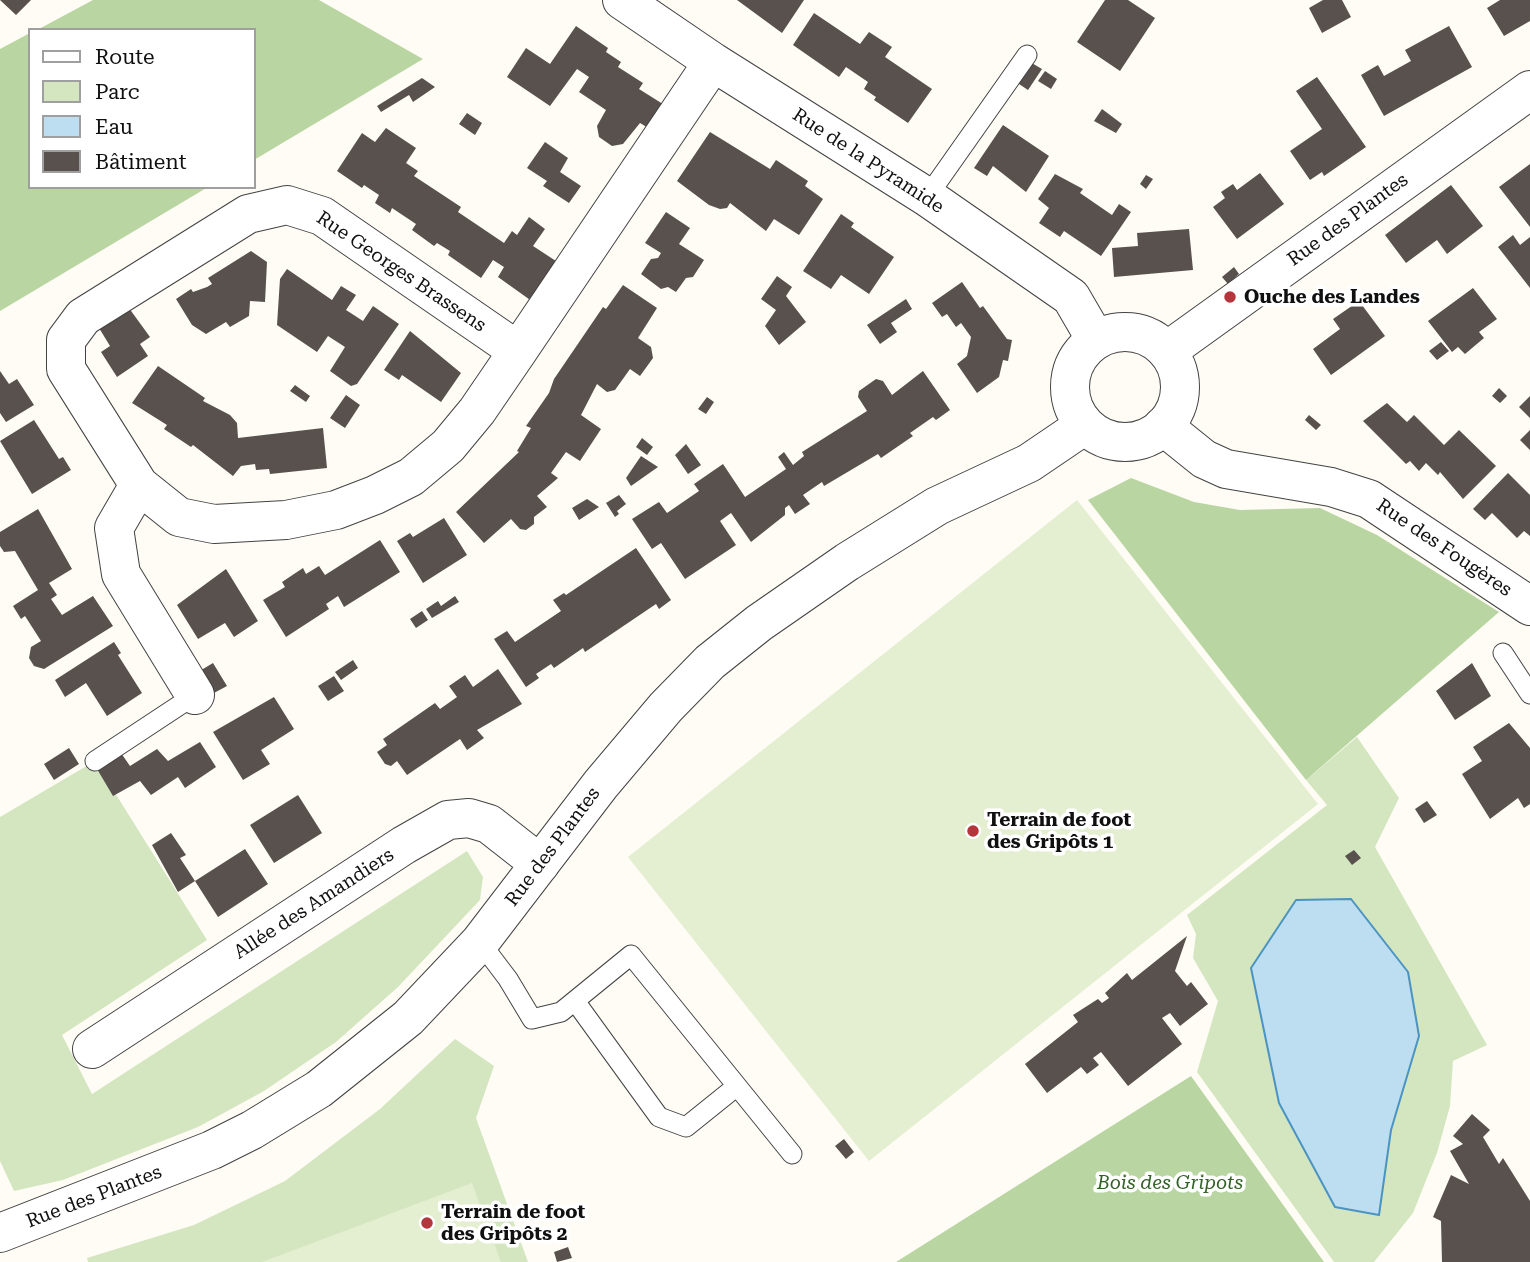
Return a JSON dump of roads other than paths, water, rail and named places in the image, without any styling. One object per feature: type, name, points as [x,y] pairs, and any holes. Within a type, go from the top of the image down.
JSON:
[{"type":"street","name":"Rue de la Pyramide","points":[[622,0],[713,62],[928,197],[1071,298],[1096,340]]},
{"type":"street","name":"Rue Georges Brassens","points":[[519,351],[322,216],[287,205],[248,214],[83,317],[66,340],[66,369],[139,485],[179,517],[214,524],[286,520],[336,510],[411,477],[448,446],[519,351],[713,62]]},
{"type":"street","name":"Rue des Plantes","points":[[1167,351],[1530,90]]},
{"type":"street","points":[[1130,332],[1145,335],[1167,351],[1177,371],[1180,393],[1174,412],[1163,426],[1148,437],[1126,442],[1110,440],[1085,425],[1073,406],[1070,382],[1079,356],[1096,340],[1130,332]]},
{"type":"street","name":"Rue des Plantes","points":[[0,1233],[212,1150],[286,1110],[391,1033],[480,942],[666,707],[710,662],[749,630],[847,562],[937,506],[1029,463],[1085,425]]},
{"type":"street","name":"Rue des Fougères","points":[[1163,426],[1204,459],[1226,469],[1331,487],[1369,499],[1530,606]]},
{"type":"street","points":[[139,485],[114,528],[121,574],[195,695]]},
{"type":"street","name":"Allée des Amandiers","points":[[92,1049],[404,845],[447,820],[469,818],[489,824],[540,864]]},
{"type":"lane","points":[[928,197],[1027,55]]},
{"type":"lane","points":[[1503,653],[1530,694]]},
{"type":"lane","points":[[95,761],[195,695]]},
{"type":"lane","points":[[480,942],[508,979],[532,1019],[561,1012],[631,955],[792,1154]]},
{"type":"lane","points":[[575,1001],[659,1117],[686,1127],[737,1086]]},
{"type":"water","points":[[1351,899],[1408,972],[1419,1036],[1391,1130],[1379,1215],[1335,1207],[1279,1103],[1251,968],[1296,900]]},
{"type":"place","name":"Ouche des Landes","points":[[1230,297]]},
{"type":"place","name":"Terrain de foot des Gripôts 1","points":[[973,831]]},
{"type":"place","name":"Terrain de foot des Gripôts 2","points":[[427,1223]]},
{"type":"park label","name":"Bois des Gripots","points":[[1170,1183]]}]
